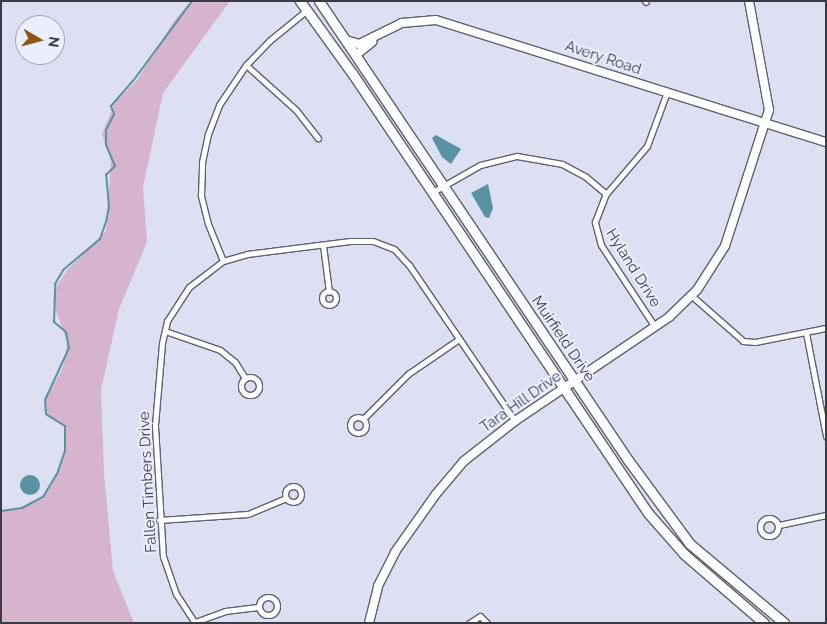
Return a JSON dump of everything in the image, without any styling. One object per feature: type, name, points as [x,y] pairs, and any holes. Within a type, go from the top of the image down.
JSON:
[{"type":"main road","points":[[300,1],[307,6],[344,51],[356,55]]},
{"type":"main road","name":"Muirfield Drive","points":[[318,1],[348,42],[575,381],[690,544],[784,623]]},
{"type":"main road","name":"Muirfield Drive","points":[[307,6],[648,513],[683,553],[764,623]]},
{"type":"street","name":"Tara Hill Drive","points":[[369,623],[382,578],[410,528],[464,462],[515,421],[655,327],[692,296],[725,246],[766,123],[768,98],[749,1]]},
{"type":"street","points":[[223,261],[204,211],[202,162],[208,134],[219,105],[246,65],[307,6]]},
{"type":"street","name":"Avery Road","points":[[356,55],[373,40],[402,23],[436,20],[826,142]]},
{"type":"street","name":"Avery Road","points":[[348,42],[357,44],[373,40]]},
{"type":"street","points":[[246,65],[296,110],[318,138]]},
{"type":"street","name":"Hyland Drive","points":[[655,327],[597,238],[596,213],[606,194],[647,146],[667,92]]},
{"type":"street","points":[[431,193],[490,161],[529,156],[550,160],[576,170],[606,194]]},
{"type":"street","name":"Fallen Timbers Drive","points":[[195,622],[176,594],[163,557],[159,520],[155,425],[165,331],[176,305],[189,287],[223,261],[247,254],[361,240],[394,249],[409,265],[515,421]]},
{"type":"street","points":[[323,245],[329,292]]},
{"type":"street","points":[[692,296],[743,340],[755,342],[826,328]]},
{"type":"street","points":[[165,331],[220,350],[235,362],[245,378]]},
{"type":"street","points":[[806,333],[826,436]]},
{"type":"street","points":[[362,419],[408,374],[458,339]]},
{"type":"street","points":[[159,520],[248,514],[286,498]]},
{"type":"street","points":[[778,524],[826,515]]},
{"type":"street","points":[[195,622],[225,611],[258,607]]},
{"type":"street","points":[[470,623],[480,616],[487,623]]},
{"type":"shaded area","points":[[192,1],[230,1],[163,93],[143,187],[147,242],[119,309],[101,390],[104,473],[113,571],[134,623],[1,623],[1,511],[22,508],[43,497],[57,474],[65,451],[65,426],[46,414],[45,400],[63,367],[67,342],[53,303],[57,285],[68,269],[106,231],[111,161],[102,134],[115,102],[137,80],[176,18]]},
{"type":"water","points":[[436,135],[461,149],[451,164],[442,157],[432,138]]},
{"type":"water","points":[[488,184],[493,208],[489,218],[485,217],[471,193]]},
{"type":"water","points":[[26,475],[34,475],[40,481],[40,489],[34,495],[26,495],[20,489],[20,481]]},
{"type":"waterway","points":[[1,511],[22,508],[43,497],[57,474],[65,451],[65,426],[46,414],[45,400],[69,348],[66,332],[54,322],[55,284],[63,270],[100,239],[106,222],[109,207],[106,175],[115,166],[106,145],[106,130],[114,114],[111,106],[133,81],[192,1]]}]
